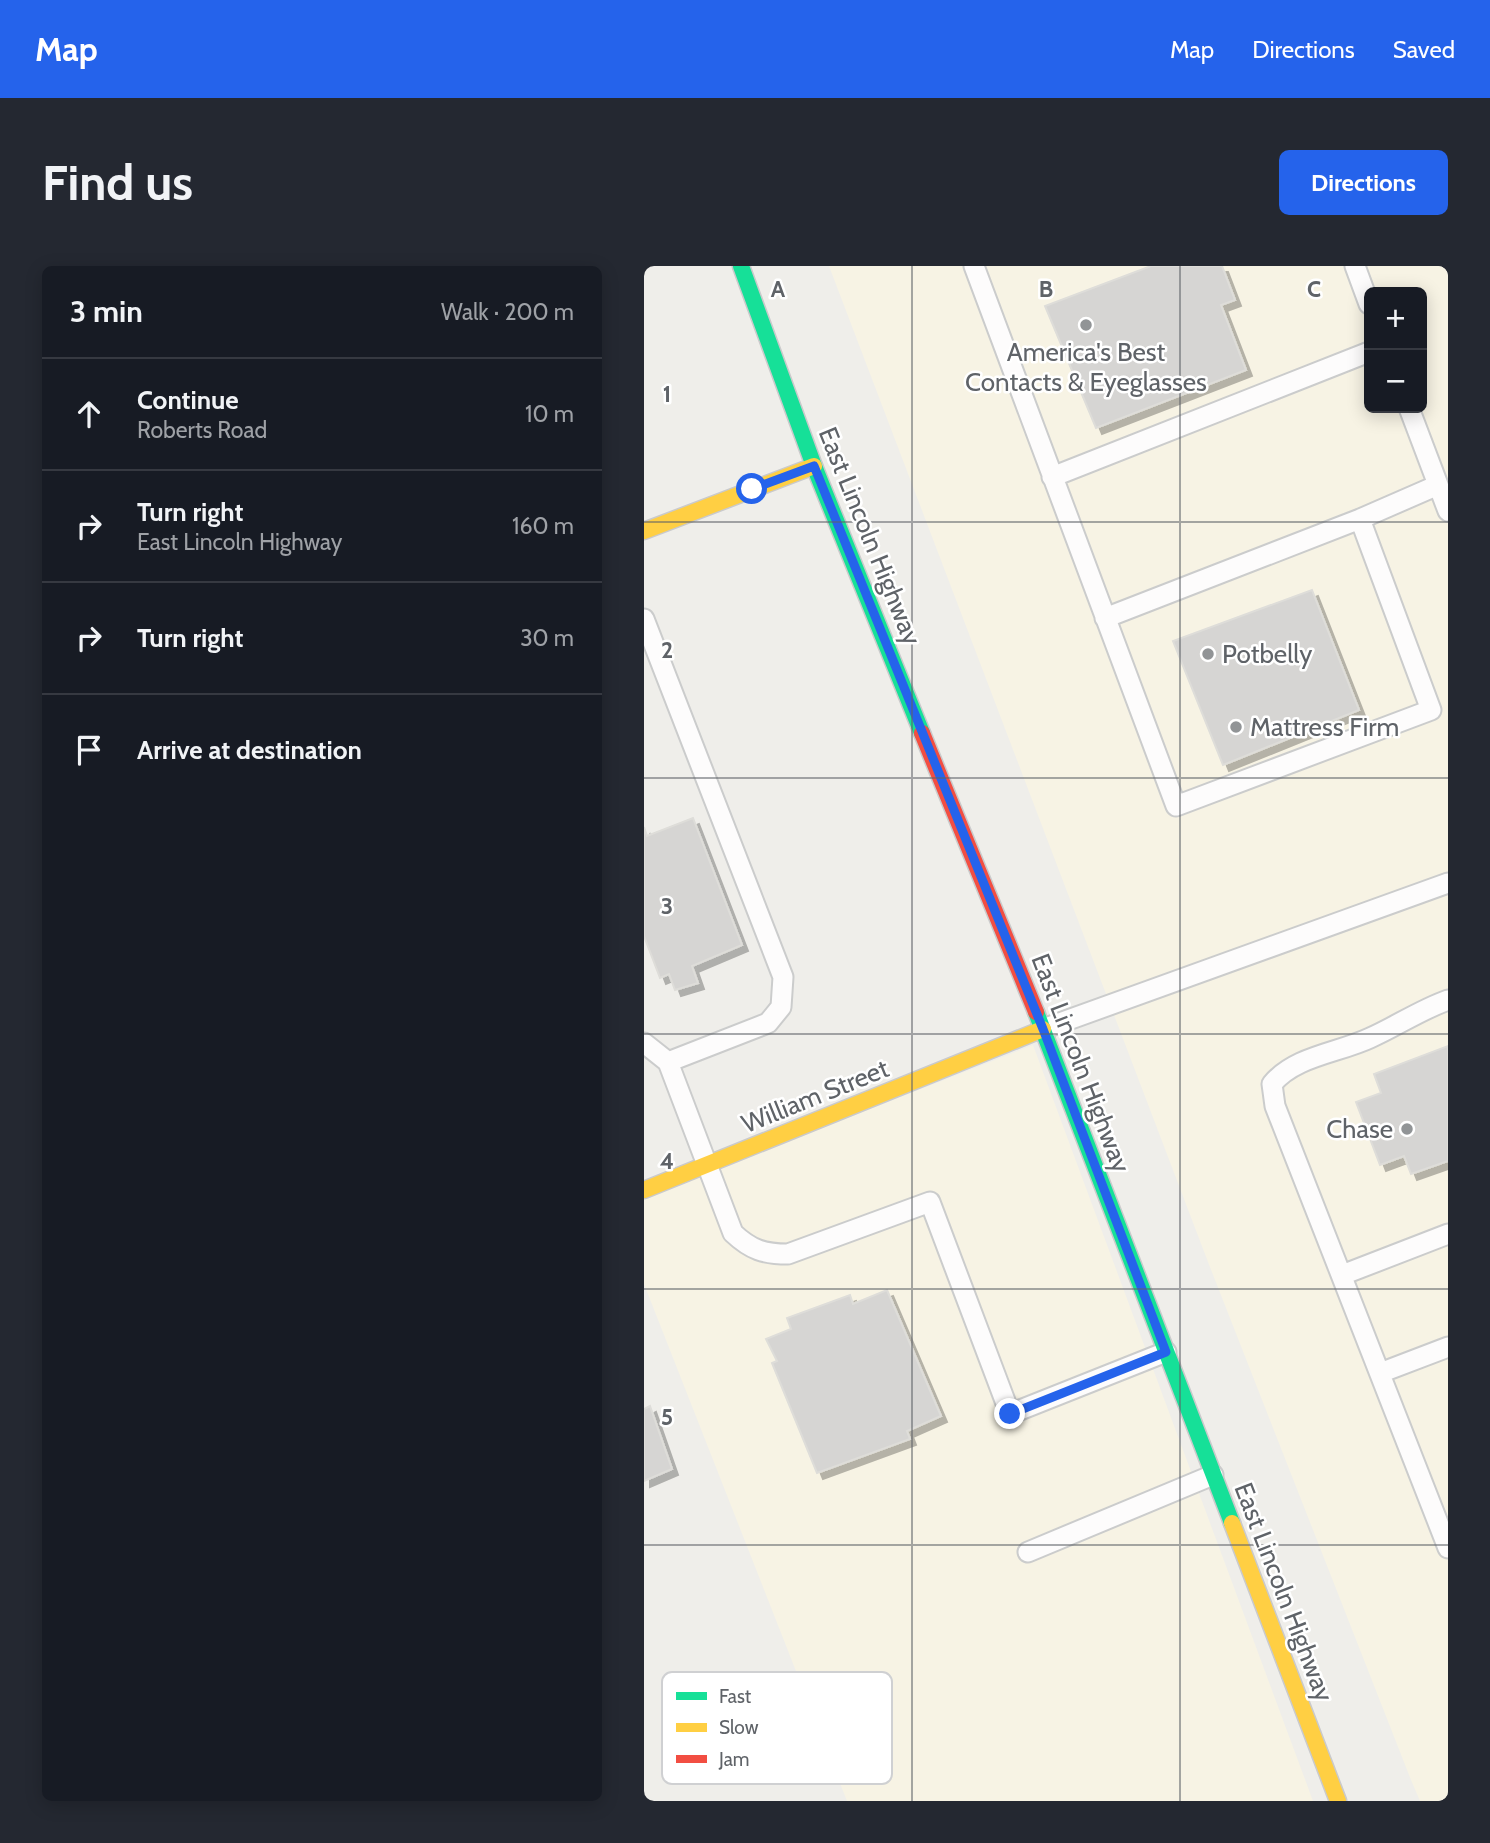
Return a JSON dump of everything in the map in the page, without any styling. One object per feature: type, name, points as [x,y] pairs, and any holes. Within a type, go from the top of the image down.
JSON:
[{"type":"main road","name":"East Lincoln Highway","points":[[741,266],[814,466],[1043,1029],[1338,1801]]},
{"type":"main road","points":[[644,531],[814,466]]},
{"type":"main road","name":"William Street","points":[[644,1190],[707,1167],[1043,1029]]},
{"type":"lane","points":[[974,266],[1175,806],[1431,710],[1360,519]]},
{"type":"lane","points":[[1355,266],[1364,290]]},
{"type":"lane","points":[[1052,477],[1364,354]]},
{"type":"lane","points":[[1411,413],[1448,511]]},
{"type":"lane","points":[[1105,618],[1360,519],[1438,485]]},
{"type":"lane","points":[[646,629],[783,977],[781,1007],[768,1023],[668,1062]]},
{"type":"lane","points":[[1043,1029],[1448,883]]},
{"type":"lane","points":[[1448,1000],[1420,1010],[1370,1038],[1284,1069],[1272,1084],[1275,1106],[1448,1548]]},
{"type":"lane","points":[[644,1043],[668,1062],[733,1233],[747,1246],[766,1254],[788,1254],[930,1202],[1010,1414],[1166,1352]]},
{"type":"lane","points":[[1342,1275],[1448,1234]]},
{"type":"lane","points":[[1380,1373],[1448,1347]]},
{"type":"lane","points":[[1028,1552],[1213,1475]]},
{"type":"shaded area","points":[[829,266],[1448,266],[1448,1801],[1420,1801],[1208,1262]]},
{"type":"shaded area","points":[[1033,1045],[1313,1801],[847,1801],[840,1784],[892,1784],[892,1672],[796,1672],[644,1284],[644,1198]]},
{"type":"building","points":[[1151,266],[1222,266],[1235,300],[1221,305],[1246,370],[1096,428],[1045,306]]},
{"type":"building","points":[[1312,590],[1359,710],[1223,765],[1173,641]]},
{"type":"building","points":[[693,818],[742,945],[692,966],[698,983],[675,990],[669,974],[660,978],[644,936],[644,827],[647,836]]},
{"type":"building","name":"Chase","points":[[1448,1046],[1448,1161],[1411,1174],[1404,1156],[1380,1165],[1356,1102],[1381,1093],[1374,1074]]},
{"type":"building","points":[[887,1290],[941,1416],[907,1431],[910,1439],[817,1473],[772,1363],[777,1361],[766,1339],[791,1329],[787,1318],[850,1295],[853,1304]]},
{"type":"building","points":[[650,1406],[672,1469],[644,1481],[644,1409]]},
{"type":"traffic: fast","points":[[741,266],[814,466],[922,733]]},
{"type":"traffic: fast","points":[[1036,1012],[1232,1523]]},
{"type":"traffic: slow","points":[[644,531],[814,466]]},
{"type":"traffic: slow","points":[[644,1190],[1043,1029]]},
{"type":"traffic: slow","points":[[1232,1523],[1338,1801]]},
{"type":"traffic: jam","points":[[922,733],[1036,1012]]},
{"type":"place","name":"America's Best Contacts & Eyeglasses","points":[[1086,325]]},
{"type":"place","name":"Potbelly","points":[[1208,654]]},
{"type":"place","name":"Mattress Firm","points":[[1236,727]]},
{"type":"place","name":"Chase","points":[[1407,1129]]},
{"type":"route","points":[[752,489],[814,466],[1043,1029],[1166,1352],[1010,1414]]}]
